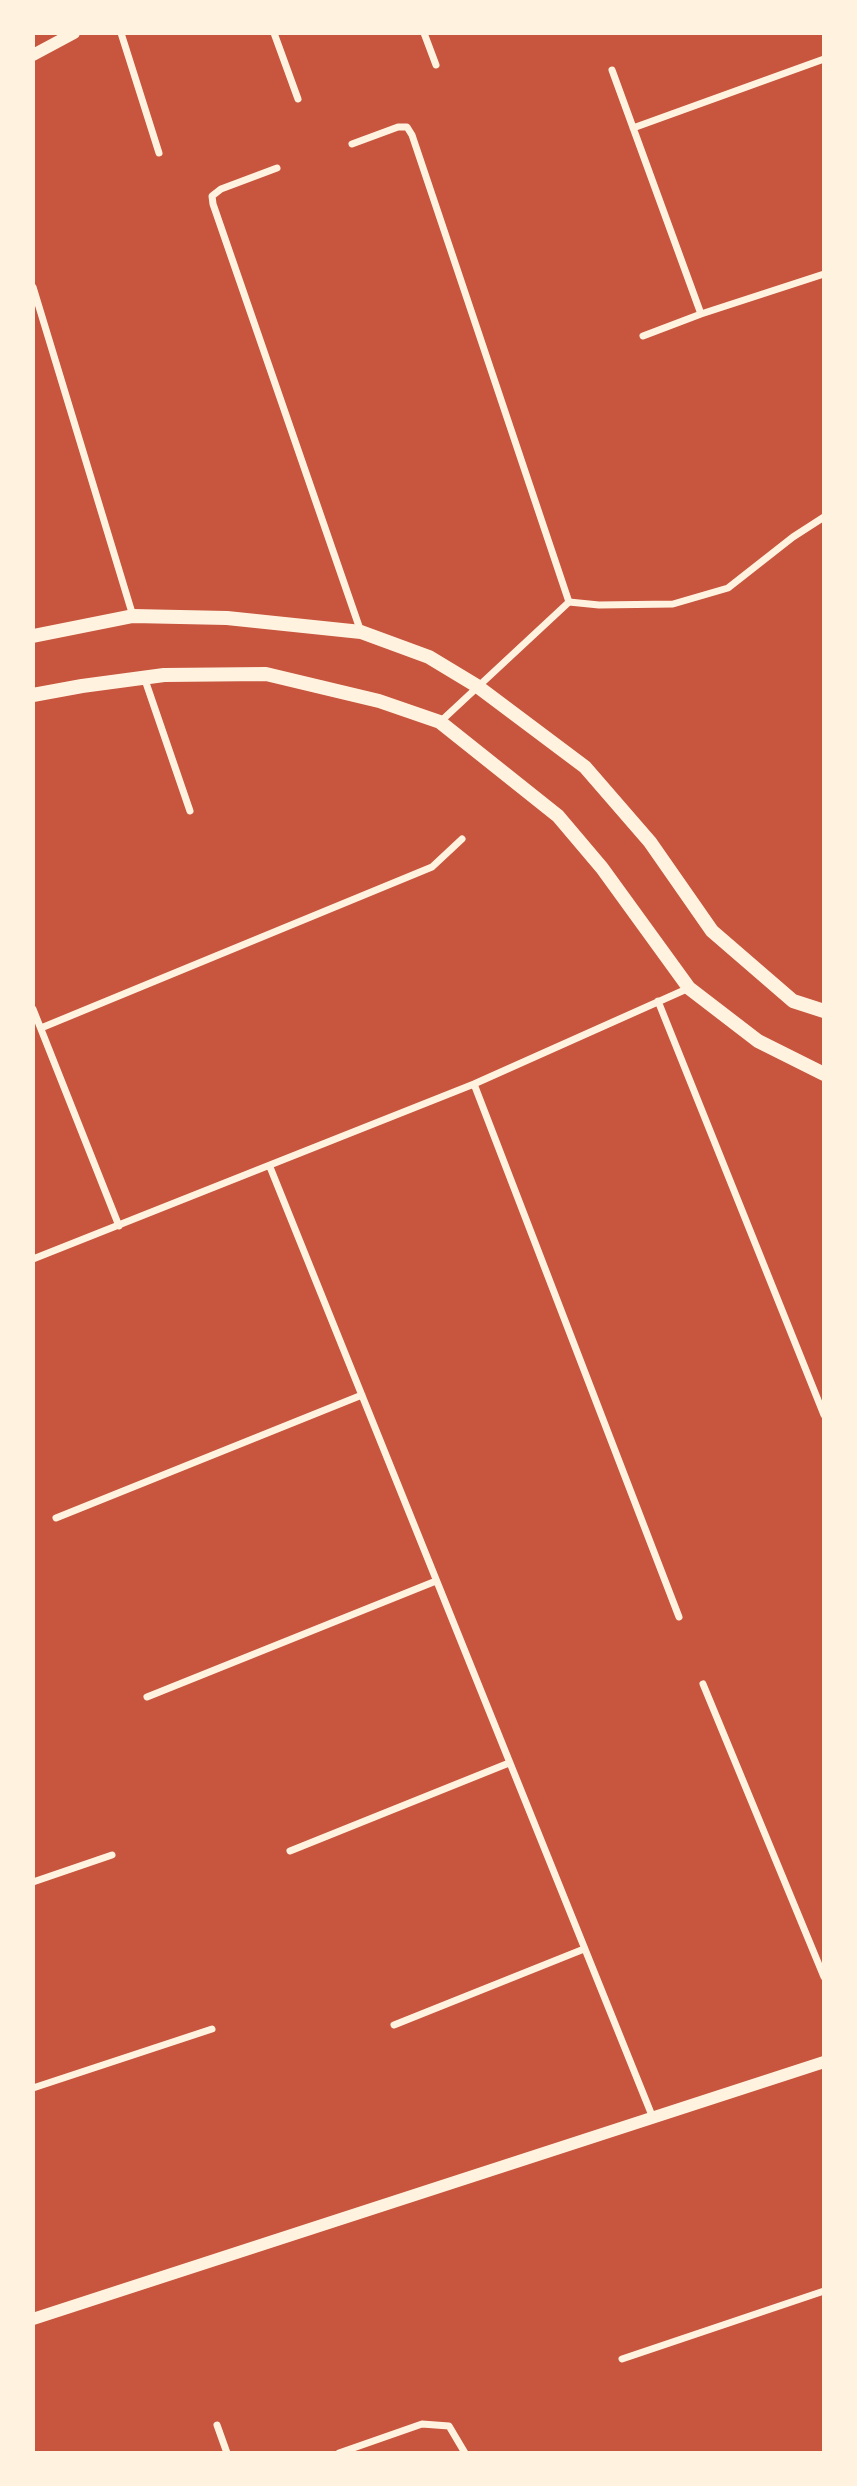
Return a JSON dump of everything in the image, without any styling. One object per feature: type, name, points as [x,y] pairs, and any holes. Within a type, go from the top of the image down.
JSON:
[{"type":"main road","points":[[33,636],[133,616],[227,618],[361,632],[429,657],[477,686],[585,767],[650,842],[712,931],[793,1002],[824,1011]]},
{"type":"main road","points":[[33,695],[164,675],[266,674],[379,701],[440,722],[558,816],[603,868],[689,988],[758,1041],[824,1074]]},
{"type":"street","points":[[33,55],[74,33]]},
{"type":"street","points":[[121,33],[159,153]]},
{"type":"street","points":[[274,33],[298,99]]},
{"type":"street","points":[[424,33],[436,65]]},
{"type":"street","points":[[634,128],[824,59]]},
{"type":"street","points":[[612,70],[701,314]]},
{"type":"street","points":[[352,144],[398,127],[407,127],[412,135],[569,602]]},
{"type":"street","points":[[276,168],[221,189],[212,196],[361,632]]},
{"type":"street","points":[[643,336],[824,274]]},
{"type":"street","points":[[33,287],[133,616]]},
{"type":"street","points":[[440,722],[569,602],[599,605],[673,604],[728,588],[793,537],[824,517]]},
{"type":"street","points":[[144,677],[190,811]]},
{"type":"street","points":[[41,1028],[432,867],[462,839]]},
{"type":"street","points":[[33,1259],[474,1084],[689,988]]},
{"type":"street","points":[[658,1000],[824,1415]]},
{"type":"street","points":[[33,1009],[119,1226]]},
{"type":"street","points":[[474,1084],[679,1617]]},
{"type":"street","points":[[270,1167],[653,2118]]},
{"type":"street","points":[[56,1518],[362,1395]]},
{"type":"street","points":[[147,1697],[436,1581]]},
{"type":"street","points":[[702,1684],[824,1977]]},
{"type":"street","points":[[290,1851],[509,1763]]},
{"type":"street","points":[[33,1882],[112,1856]]},
{"type":"street","points":[[394,2025],[584,1949]]},
{"type":"street","points":[[33,2088],[212,2029]]},
{"type":"street","points":[[33,2319],[824,2062]]},
{"type":"street","points":[[622,2359],[824,2291]]},
{"type":"street","points":[[340,2453],[422,2424],[449,2426],[465,2453]]},
{"type":"street","points":[[217,2426],[227,2453]]}]
